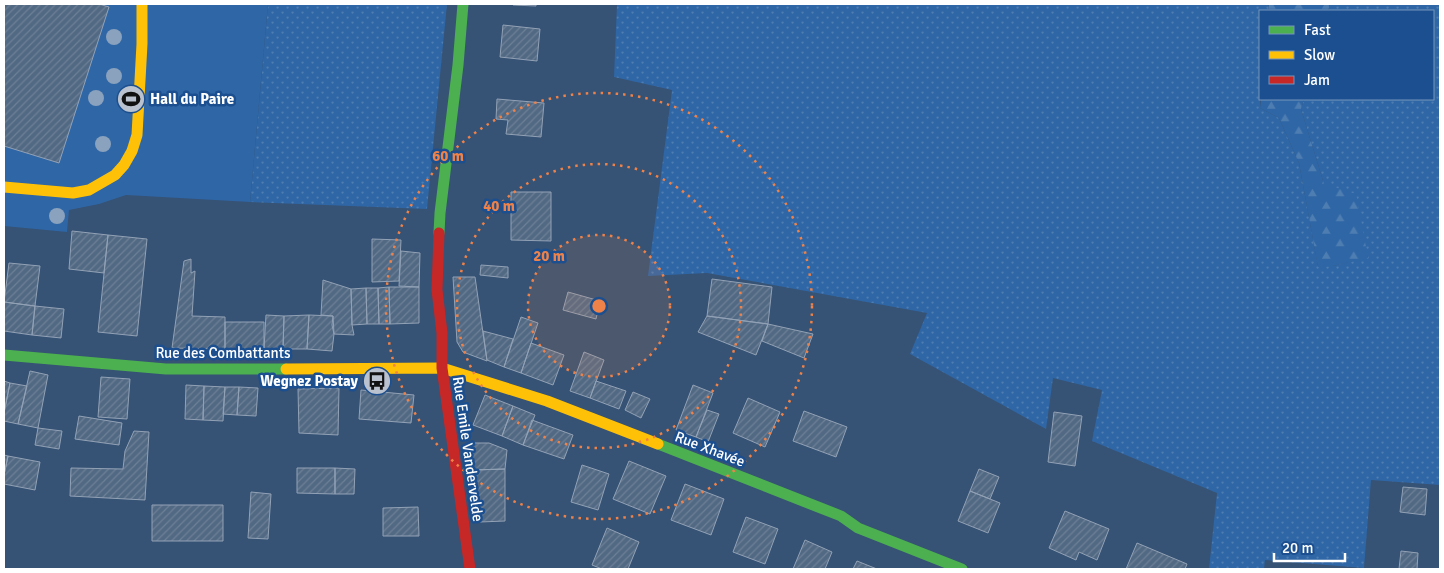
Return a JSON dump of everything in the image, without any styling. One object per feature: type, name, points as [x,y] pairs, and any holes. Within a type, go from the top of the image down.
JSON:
[{"type":"street","points":[[4,187],[73,193],[89,190],[115,174],[124,164],[132,151],[136,135],[142,44],[142,4]]},
{"type":"street","name":"Rue Emile Vandervelde","points":[[463,4],[458,65],[440,213],[437,290],[442,333],[442,368],[470,569]]},
{"type":"street","name":"Rue des Combattants","points":[[4,355],[166,369],[442,368]]},
{"type":"street","name":"Rue Xhavée","points":[[442,368],[547,401],[841,516],[858,528],[962,569]]},
{"type":"green space","name":"Hall du Paire","points":[[4,4],[268,4],[250,202],[126,195],[99,204],[69,210],[67,232],[4,226]]},
{"type":"green space","points":[[268,4],[447,4],[427,209],[250,202]]},
{"type":"green space","points":[[617,4],[1269,4],[1268,10],[1259,10],[1260,108],[1279,118],[1299,163],[1318,266],[1333,266],[1368,257],[1324,184],[1301,109],[1304,100],[1434,100],[1434,10],[1328,10],[1330,4],[1440,4],[1440,485],[1371,480],[1364,568],[1265,560],[1264,569],[1209,569],[1217,493],[1092,441],[1102,390],[1053,378],[1046,429],[910,354],[927,313],[707,273],[648,276],[672,90],[614,77]]},
{"type":"green space","points":[[1269,4],[1330,4],[1328,10],[1268,10]]},
{"type":"green space","points":[[1261,100],[1304,100],[1301,109],[1324,184],[1356,194],[1368,258],[1333,266],[1318,267],[1299,163],[1279,118],[1260,108]]},
{"type":"building","points":[[4,4],[99,4],[109,7],[59,163],[4,146]]},
{"type":"building","points":[[536,4],[536,6],[513,5]]},
{"type":"building","points":[[503,25],[540,29],[537,61],[500,57]]},
{"type":"building","points":[[497,99],[544,103],[541,137],[506,134],[508,120],[496,119]]},
{"type":"building","points":[[511,192],[551,192],[551,241],[511,240]]},
{"type":"building","points":[[72,231],[108,235],[104,273],[69,269]]},
{"type":"building","points":[[108,235],[147,239],[137,336],[98,332]]},
{"type":"building","points":[[372,239],[401,240],[399,281],[372,282]]},
{"type":"building","points":[[401,251],[420,253],[419,287],[399,286]]},
{"type":"building","points":[[191,259],[191,273],[195,271],[192,316],[225,317],[225,349],[172,348],[184,261]]},
{"type":"building","points":[[9,263],[40,266],[35,306],[4,302]]},
{"type":"building","points":[[481,265],[508,267],[508,278],[480,275]]},
{"type":"building","points":[[453,277],[475,277],[487,361],[463,352],[457,342]]},
{"type":"building","points":[[712,279],[772,287],[768,324],[707,316]]},
{"type":"building","points":[[323,280],[351,289],[354,335],[334,334],[333,316],[321,315]]},
{"type":"building","points":[[389,287],[419,287],[419,323],[390,324]]},
{"type":"building","points":[[389,287],[390,324],[379,324],[378,288]]},
{"type":"building","points":[[366,288],[367,324],[352,325],[351,289]]},
{"type":"building","points":[[366,288],[378,288],[379,324],[367,324]]},
{"type":"building","points":[[568,292],[600,301],[596,319],[563,310]]},
{"type":"building","points":[[4,302],[35,306],[32,335],[4,331]]},
{"type":"building","points":[[35,306],[64,309],[61,338],[32,335]]},
{"type":"building","points":[[266,315],[284,316],[283,349],[264,349]]},
{"type":"building","points":[[309,315],[333,316],[334,334],[332,351],[307,349]]},
{"type":"building","points":[[309,315],[307,349],[283,349],[284,316]]},
{"type":"building","points":[[707,316],[768,324],[756,355],[698,332]]},
{"type":"building","points":[[521,317],[538,323],[521,373],[504,367]]},
{"type":"building","points":[[225,322],[264,322],[264,349],[225,349]]},
{"type":"building","points":[[768,324],[813,334],[804,358],[762,341]]},
{"type":"building","points":[[483,331],[513,339],[504,367],[487,360]]},
{"type":"building","points":[[531,343],[564,355],[553,385],[521,373]]},
{"type":"building","points":[[584,352],[604,360],[590,398],[570,391]]},
{"type":"building","points":[[30,371],[48,375],[38,428],[18,424]]},
{"type":"building","points":[[101,377],[130,379],[127,419],[98,417]]},
{"type":"building","points":[[4,381],[10,383],[4,413]]},
{"type":"building","points":[[596,381],[626,391],[619,409],[590,398]]},
{"type":"building","points":[[10,383],[27,386],[18,424],[4,421]]},
{"type":"building","points":[[186,385],[204,386],[203,420],[185,419]]},
{"type":"building","points":[[693,385],[713,393],[696,437],[676,430]]},
{"type":"building","points":[[204,386],[225,387],[223,421],[203,420]]},
{"type":"building","points":[[225,387],[239,387],[237,415],[223,414]]},
{"type":"building","points":[[239,387],[258,388],[256,416],[237,415]]},
{"type":"building","points":[[339,388],[338,435],[299,433],[298,389]]},
{"type":"building","points":[[361,390],[414,395],[411,423],[359,419]]},
{"type":"building","points":[[633,392],[650,399],[641,418],[625,410]]},
{"type":"building","points":[[485,395],[513,406],[502,436],[473,425]]},
{"type":"building","points":[[748,398],[780,412],[765,447],[733,433]]},
{"type":"building","points":[[513,406],[535,415],[523,445],[502,436]]},
{"type":"building","points":[[707,410],[719,414],[708,442],[696,437]]},
{"type":"building","points":[[804,411],[847,427],[836,457],[793,441]]},
{"type":"building","points":[[1054,412],[1082,416],[1075,466],[1048,462]]},
{"type":"building","points":[[79,416],[122,423],[119,445],[75,439]]},
{"type":"building","points":[[532,420],[573,435],[564,459],[523,445]]},
{"type":"building","points":[[38,428],[62,431],[59,449],[35,445]]},
{"type":"building","points":[[134,431],[149,432],[145,500],[70,496],[71,468],[123,469],[125,451]]},
{"type":"building","points":[[473,443],[489,443],[507,450],[505,469],[473,470]]},
{"type":"building","points":[[4,455],[8,456],[4,475]]},
{"type":"building","points":[[8,456],[40,462],[35,490],[4,484]]},
{"type":"building","points":[[629,461],[666,476],[650,514],[613,499]]},
{"type":"building","points":[[582,465],[609,474],[598,510],[571,502]]},
{"type":"building","points":[[297,468],[335,468],[335,494],[297,493]]},
{"type":"building","points":[[335,468],[355,469],[354,494],[335,494]]},
{"type":"building","points":[[505,469],[505,521],[480,522],[473,470]]},
{"type":"building","points":[[979,469],[999,477],[990,499],[970,491]]},
{"type":"building","points":[[685,484],[724,499],[711,535],[671,520]]},
{"type":"building","points":[[1403,487],[1427,489],[1425,515],[1400,512]]},
{"type":"building","points":[[970,491],[1000,503],[988,533],[958,521]]},
{"type":"building","points":[[251,492],[271,494],[268,539],[248,538]]},
{"type":"building","points":[[152,505],[223,505],[223,541],[152,541]]},
{"type":"building","points":[[418,507],[419,536],[383,536],[383,508]]},
{"type":"building","points":[[1065,511],[1109,529],[1097,560],[1079,552],[1076,560],[1049,548]]},
{"type":"building","points":[[746,517],[778,529],[765,564],[733,552]]},
{"type":"building","points":[[607,528],[639,542],[628,569],[602,569],[592,565]]},
{"type":"building","points":[[805,540],[832,552],[825,569],[793,569]]},
{"type":"building","points":[[1137,543],[1187,564],[1185,569],[1126,569]]},
{"type":"building","points":[[1401,551],[1418,553],[1417,569],[1399,569]]},
{"type":"building","points":[[857,561],[877,569],[853,569]]},
{"type":"traffic: fast","points":[[439,233],[463,4]]},
{"type":"traffic: fast","points":[[4,355],[166,369],[286,369]]},
{"type":"traffic: fast","points":[[658,444],[841,516],[858,528],[962,569]]},
{"type":"traffic: slow","points":[[4,187],[73,193],[89,190],[115,175],[124,165],[132,151],[137,135],[142,44],[142,4]]},
{"type":"traffic: slow","points":[[286,369],[442,368],[547,401],[658,444]]},
{"type":"traffic: jam","points":[[439,233],[437,290],[442,333],[442,368],[470,569]]},
{"type":"place","name":"Hall du Paire","points":[[131,99]]},
{"type":"place","name":"Wegnez Postay","points":[[377,381]]}]
